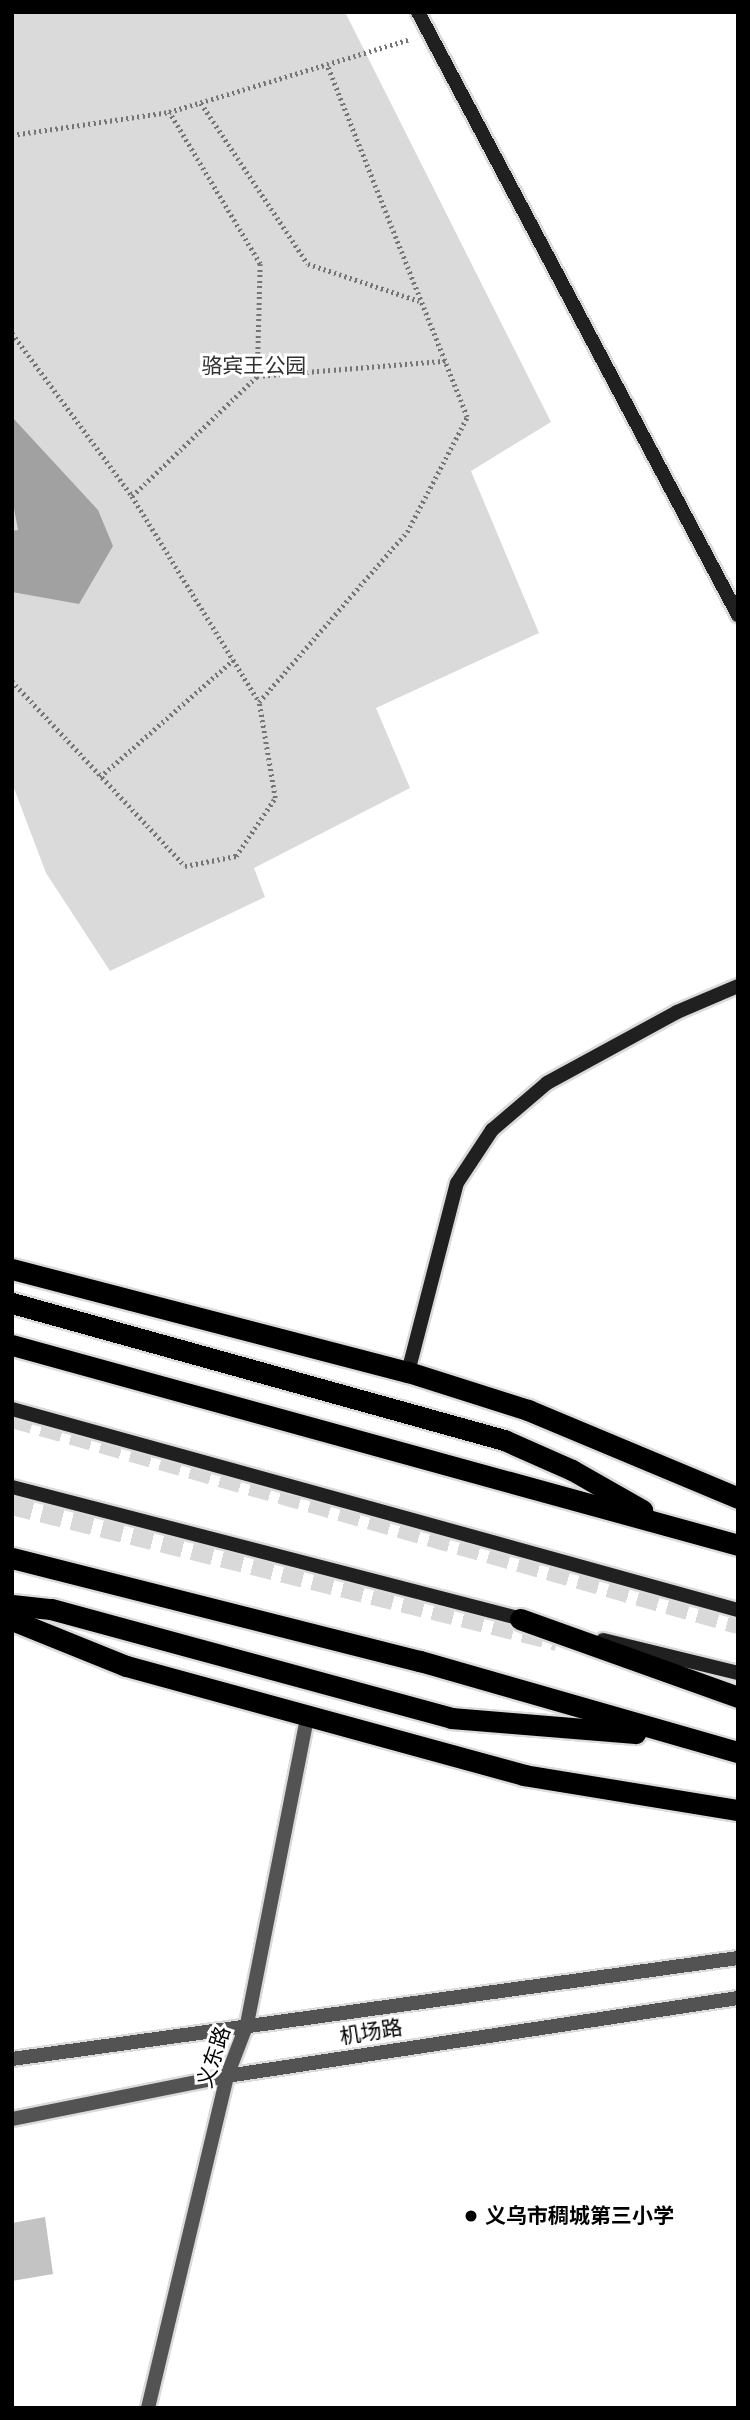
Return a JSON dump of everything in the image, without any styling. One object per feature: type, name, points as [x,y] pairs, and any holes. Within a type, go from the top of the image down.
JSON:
[{"type":"highway","points":[[12,1269],[408,1372],[528,1410],[738,1498]]},
{"type":"highway","points":[[12,1303],[504,1440],[572,1470],[668,1525]]},
{"type":"highway","points":[[12,1345],[738,1545]]},
{"type":"highway","points":[[12,1558],[420,1661],[718,1747]]},
{"type":"highway","points":[[12,1605],[51,1609],[451,1718],[555,1724],[718,1747]]},
{"type":"highway","points":[[520,1619],[738,1698]]},
{"type":"highway","points":[[12,1620],[126,1666],[524,1775],[738,1811]]},
{"type":"main road","points":[[418,12],[738,615]]},
{"type":"main road","points":[[408,1372],[457,1183],[492,1130],[547,1083],[677,1012],[738,986]]},
{"type":"main road","points":[[12,1409],[738,1611]]},
{"type":"main road","points":[[12,1487],[738,1674]]},
{"type":"street","name":"义东路","points":[[148,2408],[227,2076],[247,2024],[307,1717]]},
{"type":"street","name":"机场路","points":[[12,2059],[247,2024],[738,1958]]},
{"type":"street","name":"机场路","points":[[12,2119],[227,2076],[738,1997]]},
{"type":"path","points":[[12,135],[169,113],[429,34]]},
{"type":"path","points":[[259,702],[407,532],[467,417],[327,65]]},
{"type":"path","points":[[201,103],[308,264],[420,301]]},
{"type":"path","points":[[169,113],[260,264],[257,376]]},
{"type":"path","points":[[12,334],[132,496],[259,702],[275,798],[236,856],[185,866],[12,681]]},
{"type":"path","points":[[132,496],[257,376],[444,361]]},
{"type":"path","points":[[100,777],[233,660]]},
{"type":"green space","name":"骆宾王公园","points":[[12,12],[345,12],[551,422],[471,471],[539,633],[376,708],[410,788],[254,868],[265,897],[110,971],[46,873],[12,783]]},
{"type":"shaded area","points":[[12,417],[98,510],[113,546],[79,604],[12,592],[12,531],[18,530],[12,497]]},
{"type":"building","points":[[45,2217],[53,2274],[12,2281],[12,2223]]},
{"type":"tunnel","points":[[12,1417],[738,1623]]},
{"type":"tunnel","points":[[12,1504],[557,1640]]},
{"type":"place","name":"义乌市稠城第三小学","points":[[471,2216]]}]
